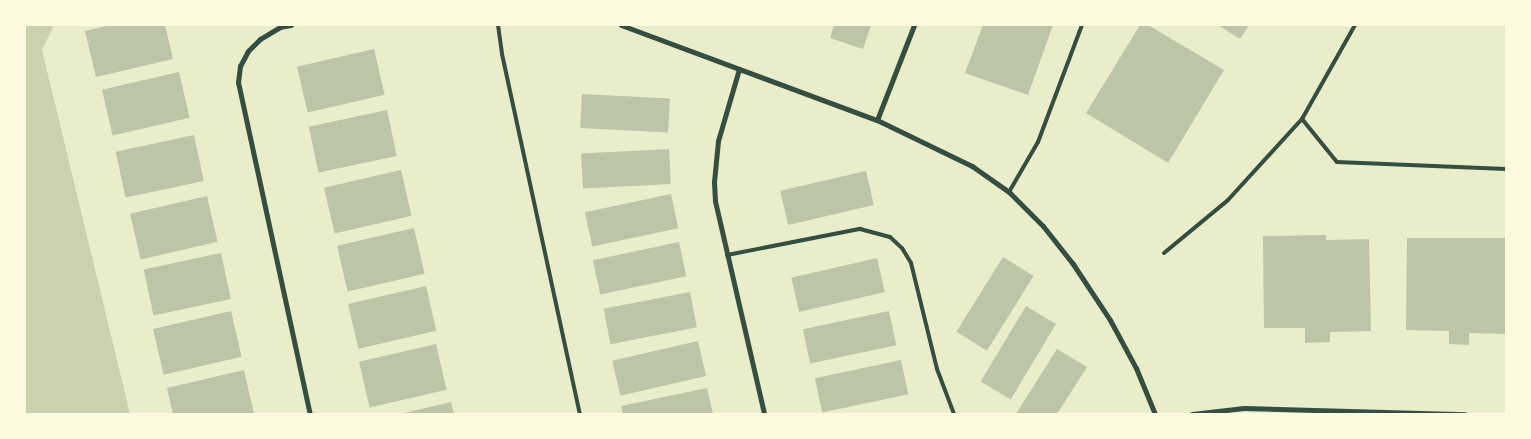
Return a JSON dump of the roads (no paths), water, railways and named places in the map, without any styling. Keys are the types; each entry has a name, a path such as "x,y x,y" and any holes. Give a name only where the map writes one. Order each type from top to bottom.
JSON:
{"street":[{"path":"291,25 280,27 266,35 248,51 240,66 238,82 310,414"},
{"path":"621,25 877,120 972,166 1009,192 1043,226 1073,264 1104,312 1136,368 1155,414"},
{"path":"877,120 914,25"},
{"path":"739,69 718,142 714,182 715,201 764,414"},
{"path":"1192,414 1244,408 1464,414"}],"lane":[{"path":"498,25 502,54 580,414"},
{"path":"1009,192 1041,135 1082,25"},
{"path":"1164,253 1228,200 1302,119 1355,25"},
{"path":"1302,119 1337,162 1506,169"},
{"path":"728,254 860,230 890,238 902,248 911,263 937,369 954,414"}]}
